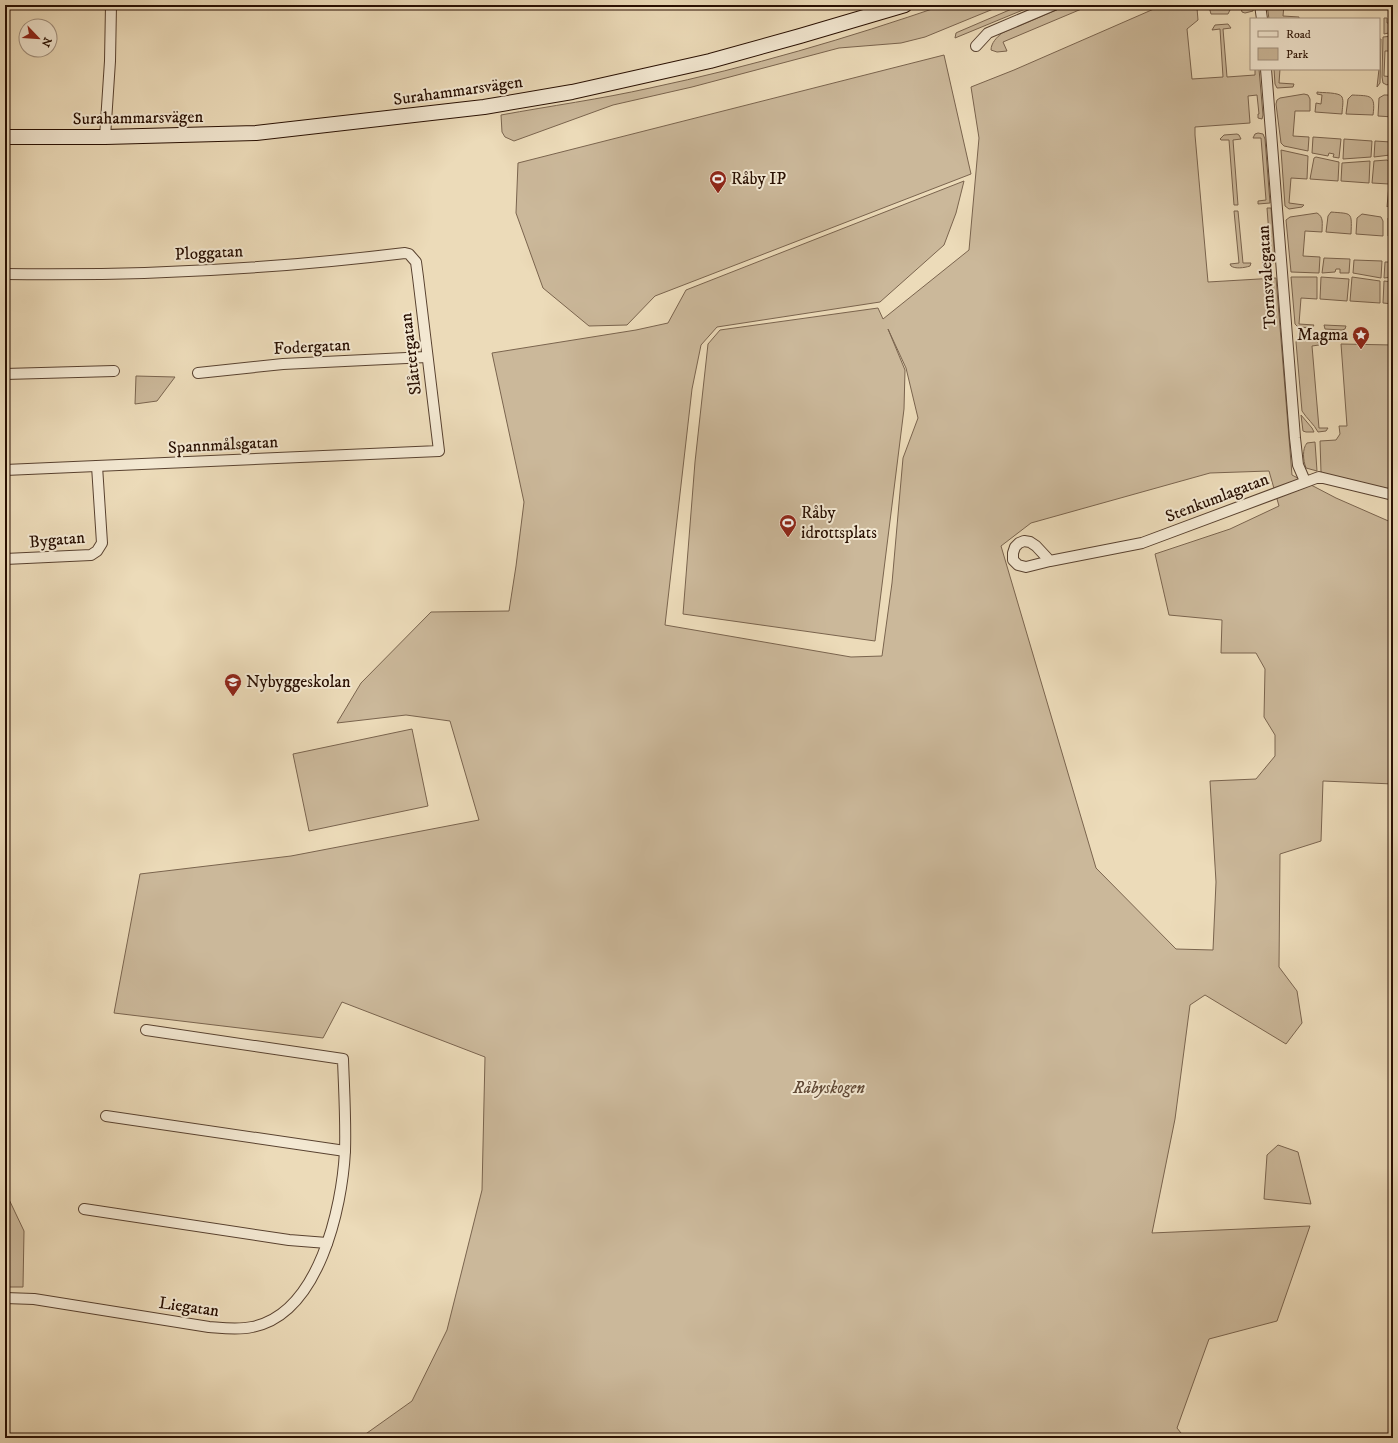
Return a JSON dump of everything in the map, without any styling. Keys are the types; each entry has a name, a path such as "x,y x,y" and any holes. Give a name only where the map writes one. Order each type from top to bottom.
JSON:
{"main road":[{"name":"Surahammarsvägen","path":"5,137 105,137 256,133 484,108 572,92 710,61 905,5"}],"street":[{"path":"105,137 110,62 111,5"},
{"path":"976,46 988,33 1054,5"},
{"path":"1260,5 1262,18"},
{"name":"Tornsvalegatan","path":"1266,70 1295,438 1298,465 1305,481"},
{"name":"Ploggatan","path":"5,274 44,275 232,269 347,260 405,253 409,254 413,258"},
{"name":"Slåttergatan","path":"413,258 416,262 439,448"},
{"name":"Fodergatan","path":"198,373 283,364 427,357"},
{"path":"5,374 114,371"},
{"name":"Spannmålsgatan","path":"5,470 439,451 439,448"},
{"name":"Bygatan","path":"5,560 91,555 97,551 102,543 97,466"},
{"name":"Stenkumlagatan","path":"1050,561 1142,543 1319,477 1393,495"},
{"name":"Liegatan","path":"5,1298 34,1299 209,1327 252,1327 267,1322 288,1309 305,1289 327,1243 337,1207 341,1184 345,1151 343,1059 146,1030"},
{"path":"106,1116 345,1151"},
{"path":"84,1209 289,1240 327,1243"}],"green space":[{"path":"944,5 1003,5 925,37 901,43 839,48 692,87 613,105 514,141 505,137 502,132 501,115 632,92 725,71 872,29"},
{"path":"1021,5 1035,5 955,38 956,33 958,32"},
{"path":"1068,5 1091,5 1003,42 1007,51 997,52 991,50 996,38 1002,33"},
{"name":"Råbyskogen","path":"1163,5 1189,5 1190,9 1197,8 1198,20 1187,29 1192,79 1223,77 1220,29 1212,30 1215,25 1228,24 1231,28 1223,29 1227,77 1255,75 1255,70 1259,70 1263,115 1262,119 1258,118 1257,95 1248,96 1250,123 1195,127 1208,282 1276,278 1292,475 1336,498 1393,523 1393,784 1323,781 1321,841 1280,854 1279,967 1297,991 1302,1023 1286,1044 1205,995 1190,1005 1175,1119 1152,1233 1310,1226 1277,1321 1209,1339 1177,1428 1185,1438 360,1438 412,1401 447,1330 482,1190 485,1057 342,1002 323,1038 114,1013 140,874 291,856 479,820 450,721 406,715 337,723 361,683 431,612 509,611 524,502 492,353 636,330 668,323 686,290 964,181 956,213 944,245 880,302 717,327 701,345 692,389 665,625 851,657 882,656 892,583 903,458 918,418 906,368 888,329 905,370 904,409 875,641 683,614 695,462 708,344 720,330 878,308 883,319 969,250 979,138 971,87 1014,70","holes":["1269,471 1279,506 1230,529 1155,554 1169,615 1222,620 1221,653 1256,653 1265,669 1264,717 1275,735 1275,756 1256,779 1210,781 1216,882 1213,950 1176,949 1096,868 1001,546 1031,523 1210,473"]},
{"path":"1216,5 1221,5 1221,9 1230,9 1228,14 1211,14 1209,7 1216,7"},
{"path":"1250,5 1254,5 1253,11 1245,13 1242,12 1241,8 1250,8"},
{"path":"1267,5 1284,5 1283,16 1299,17 1299,18 1269,18"},
{"path":"1384,18 1387,18 1387,23 1393,23 1393,32 1384,34"},
{"path":"1393,36 1393,51 1385,51 1384,76 1393,77 1393,81 1387,85 1383,83 1382,77 1383,37"},
{"path":"1381,39 1380,83 1377,87 1380,70"},
{"name":"Råby IP","path":"944,55 971,174 655,296 627,325 589,326 543,288 516,213 518,163"},
{"path":"1274,70 1280,70 1279,83 1294,84 1293,87 1277,88 1275,84"},
{"path":"1317,92 1335,93 1341,95 1343,101 1342,114 1315,112 1316,103 1321,104 1322,95 1317,94"},
{"path":"1304,94 1308,95 1310,99 1310,111 1295,111 1293,136 1309,137 1308,151 1284,146 1281,143 1276,104 1277,100 1280,98"},
{"path":"1352,95 1367,96 1370,98 1374,103 1373,115 1346,114 1348,99"},
{"path":"1384,95 1388,95 1393,103 1393,117 1378,116 1379,98"},
{"path":"1237,134 1241,139 1233,140 1238,205 1234,205 1229,140 1220,139 1224,135"},
{"path":"1255,134 1263,134 1265,139 1270,203 1258,204 1258,201 1266,200 1261,138 1253,138"},
{"path":"1313,137 1341,139 1339,158 1333,157 1334,154 1329,153 1328,156 1312,153"},
{"path":"1344,139 1372,141 1371,157 1343,159"},
{"path":"1375,141 1391,142 1390,155 1374,157"},
{"path":"1281,150 1308,156 1307,179 1291,178 1289,203 1304,205 1302,207 1289,209 1285,206"},
{"path":"1316,157 1339,162 1338,181 1310,179 1314,158"},
{"path":"1387,160 1390,162 1390,200 1387,207 1389,184 1372,183 1374,161"},
{"path":"1370,161 1369,183 1341,181 1342,163"},
{"path":"1267,208 1271,208 1275,260 1272,265 1266,266 1262,262 1271,261"},
{"path":"1234,211 1238,211 1243,263 1251,263 1250,266 1240,268 1235,268 1230,264 1239,263"},
{"path":"1331,212 1347,214 1351,217 1351,234 1326,232 1328,216"},
{"path":"1317,213 1322,219 1322,232 1305,231 1303,256 1320,257 1319,273 1291,272 1286,220 1290,217"},
{"path":"1362,214 1381,217 1383,221 1383,236 1356,234 1357,218"},
{"path":"1391,216 1393,217 1393,236 1388,236 1388,218"},
{"path":"1324,258 1350,259 1349,273 1340,273 1340,269 1336,269 1335,272 1322,273"},
{"path":"1354,260 1382,261 1381,278 1353,273"},
{"path":"1385,262 1393,262 1393,277 1384,278"},
{"path":"1291,277 1317,277 1317,299 1301,298 1299,324 1314,325 1312,328 1298,327 1295,324"},
{"path":"1321,277 1349,279 1347,301 1320,299"},
{"path":"1352,277 1380,281 1380,303 1350,301"},
{"path":"1384,281 1393,282 1393,304 1383,303"},
{"path":"1324,325 1346,326 1345,329 1342,330 1325,329"},
{"path":"1298,338 1317,339 1319,345 1312,346 1319,428 1328,428 1326,431 1318,432 1315,426 1302,411 1296,342"},
{"path":"1341,344 1393,345 1393,493 1346,482 1321,472 1320,441 1336,440 1340,434 1339,426 1347,426"},
{"path":"136,376 175,377 157,401 135,404"},
{"path":"1301,415 1312,428 1314,432 1303,431"},
{"path":"1315,442 1317,471 1306,468 1304,458 1305,445 1307,443"},
{"path":"412,729 428,806 309,831 293,754"},
{"path":"1278,1145 1298,1152 1311,1204 1264,1199 1267,1155"},
{"path":"5,1191 24,1231 23,1287 5,1287"}],"place":[{"name":"Råby IP","path":"718,194"},
{"name":"Magma","path":"1361,350"},
{"name":"Råby idrottsplats","path":"788,538"},
{"name":"Nybyggeskolan","path":"233,697"}]}
